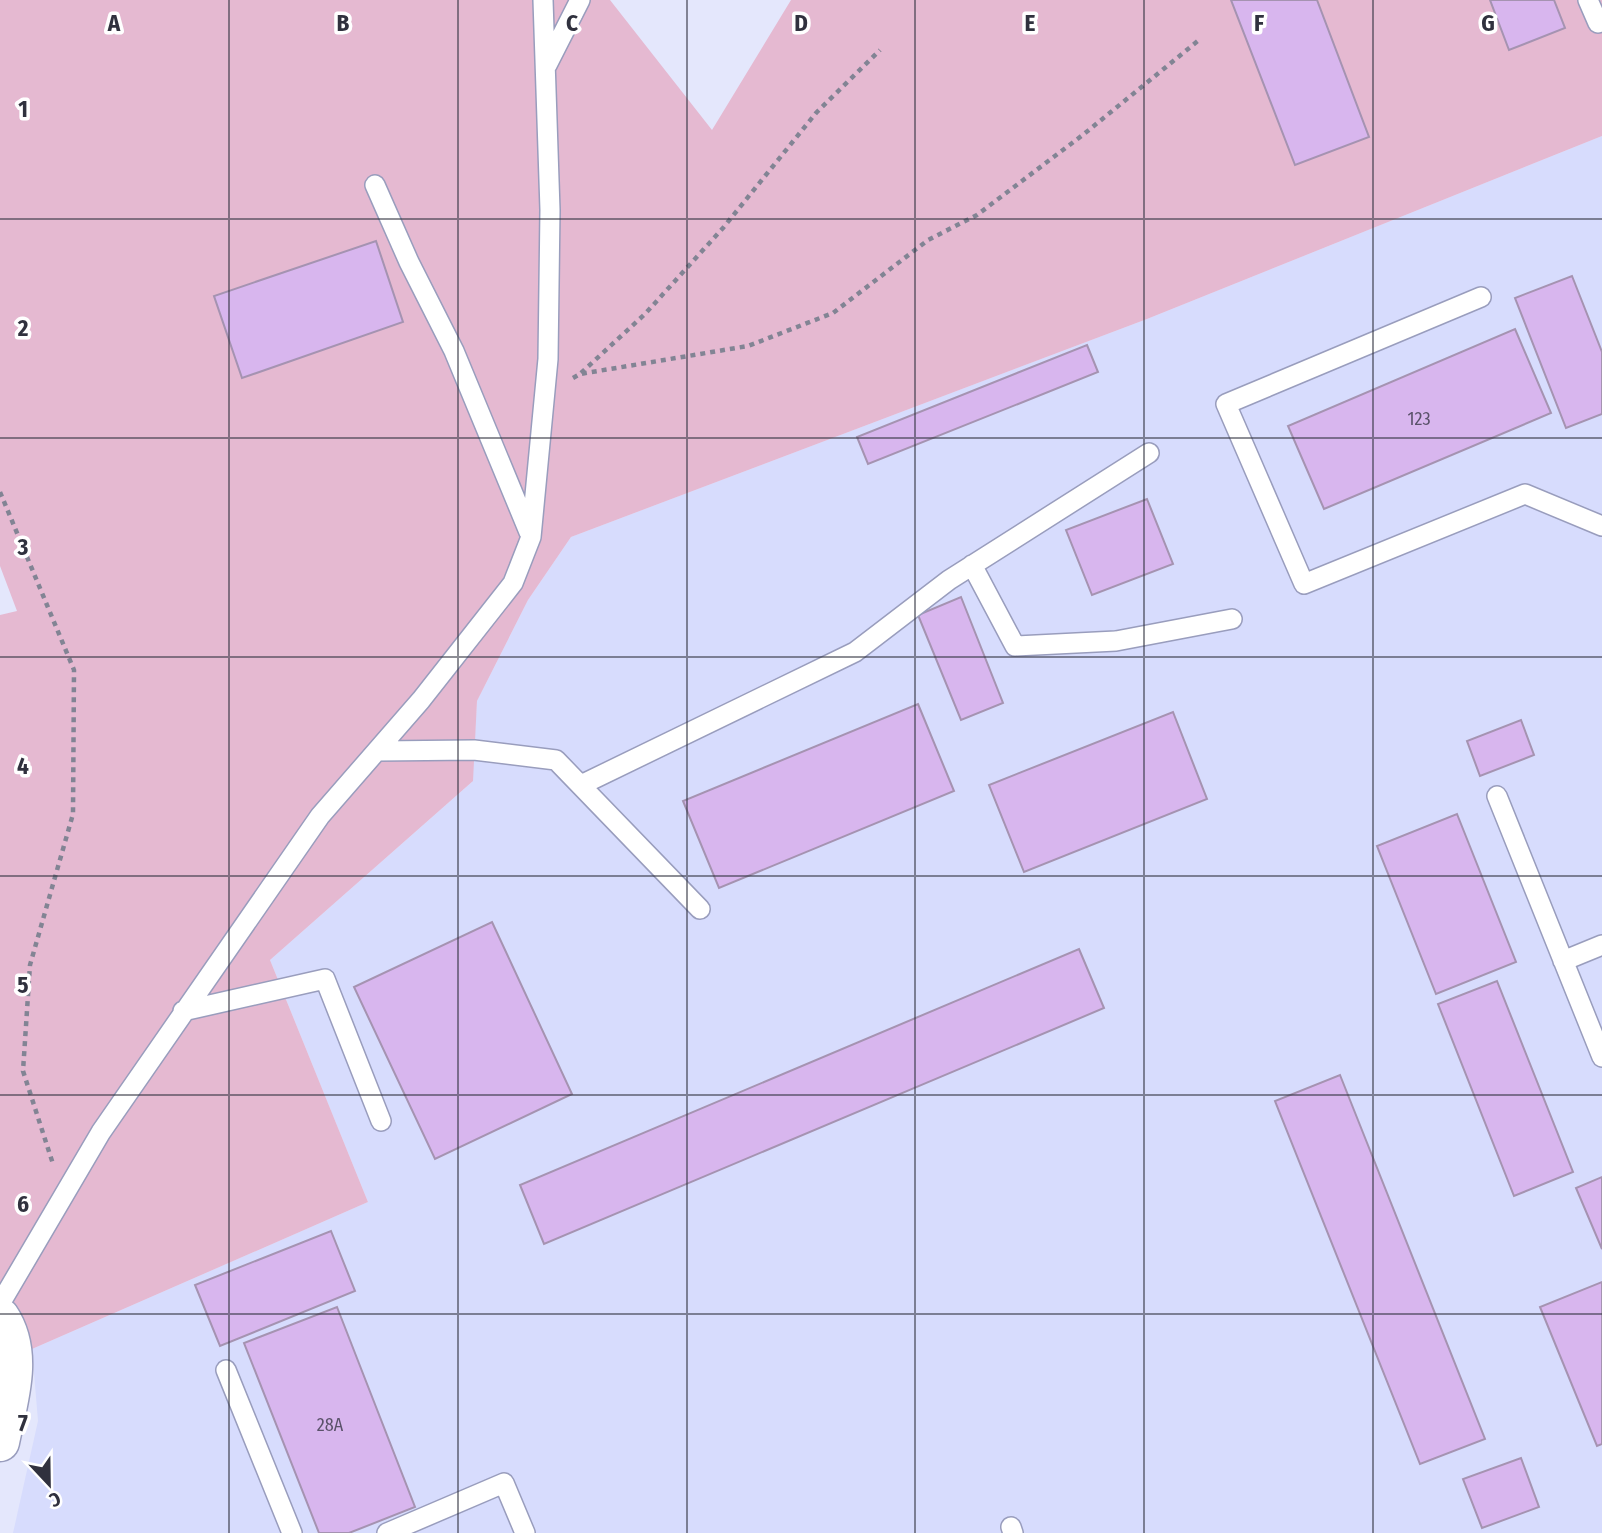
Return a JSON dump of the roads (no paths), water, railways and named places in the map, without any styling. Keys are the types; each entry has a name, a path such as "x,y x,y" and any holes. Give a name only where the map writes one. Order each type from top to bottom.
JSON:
{"street":[{"path":"0,1317 8,1329 14,1375 0,1441"}],"lane":[{"path":"0,1304 101,1132 320,816 377,751 513,583 531,537 548,359 550,210 543,0"},
{"path":"547,66 580,0"},
{"path":"1588,0 1598,23"},
{"path":"375,185 409,262 454,351 531,537"},
{"path":"1481,297 1226,404 1304,584 1525,495 1602,526"},
{"path":"581,786 855,652 972,565 1149,453"},
{"path":"972,565 1015,646 1116,641 1232,619"},
{"path":"377,751 474,750 556,760 699,909"},
{"path":"1497,796 1602,1057"},
{"path":"1563,961 1602,945"},
{"path":"183,1011 325,979 382,1121"},
{"path":"226,1370 292,1533"},
{"path":"387,1533 504,1483 525,1533"}]}
